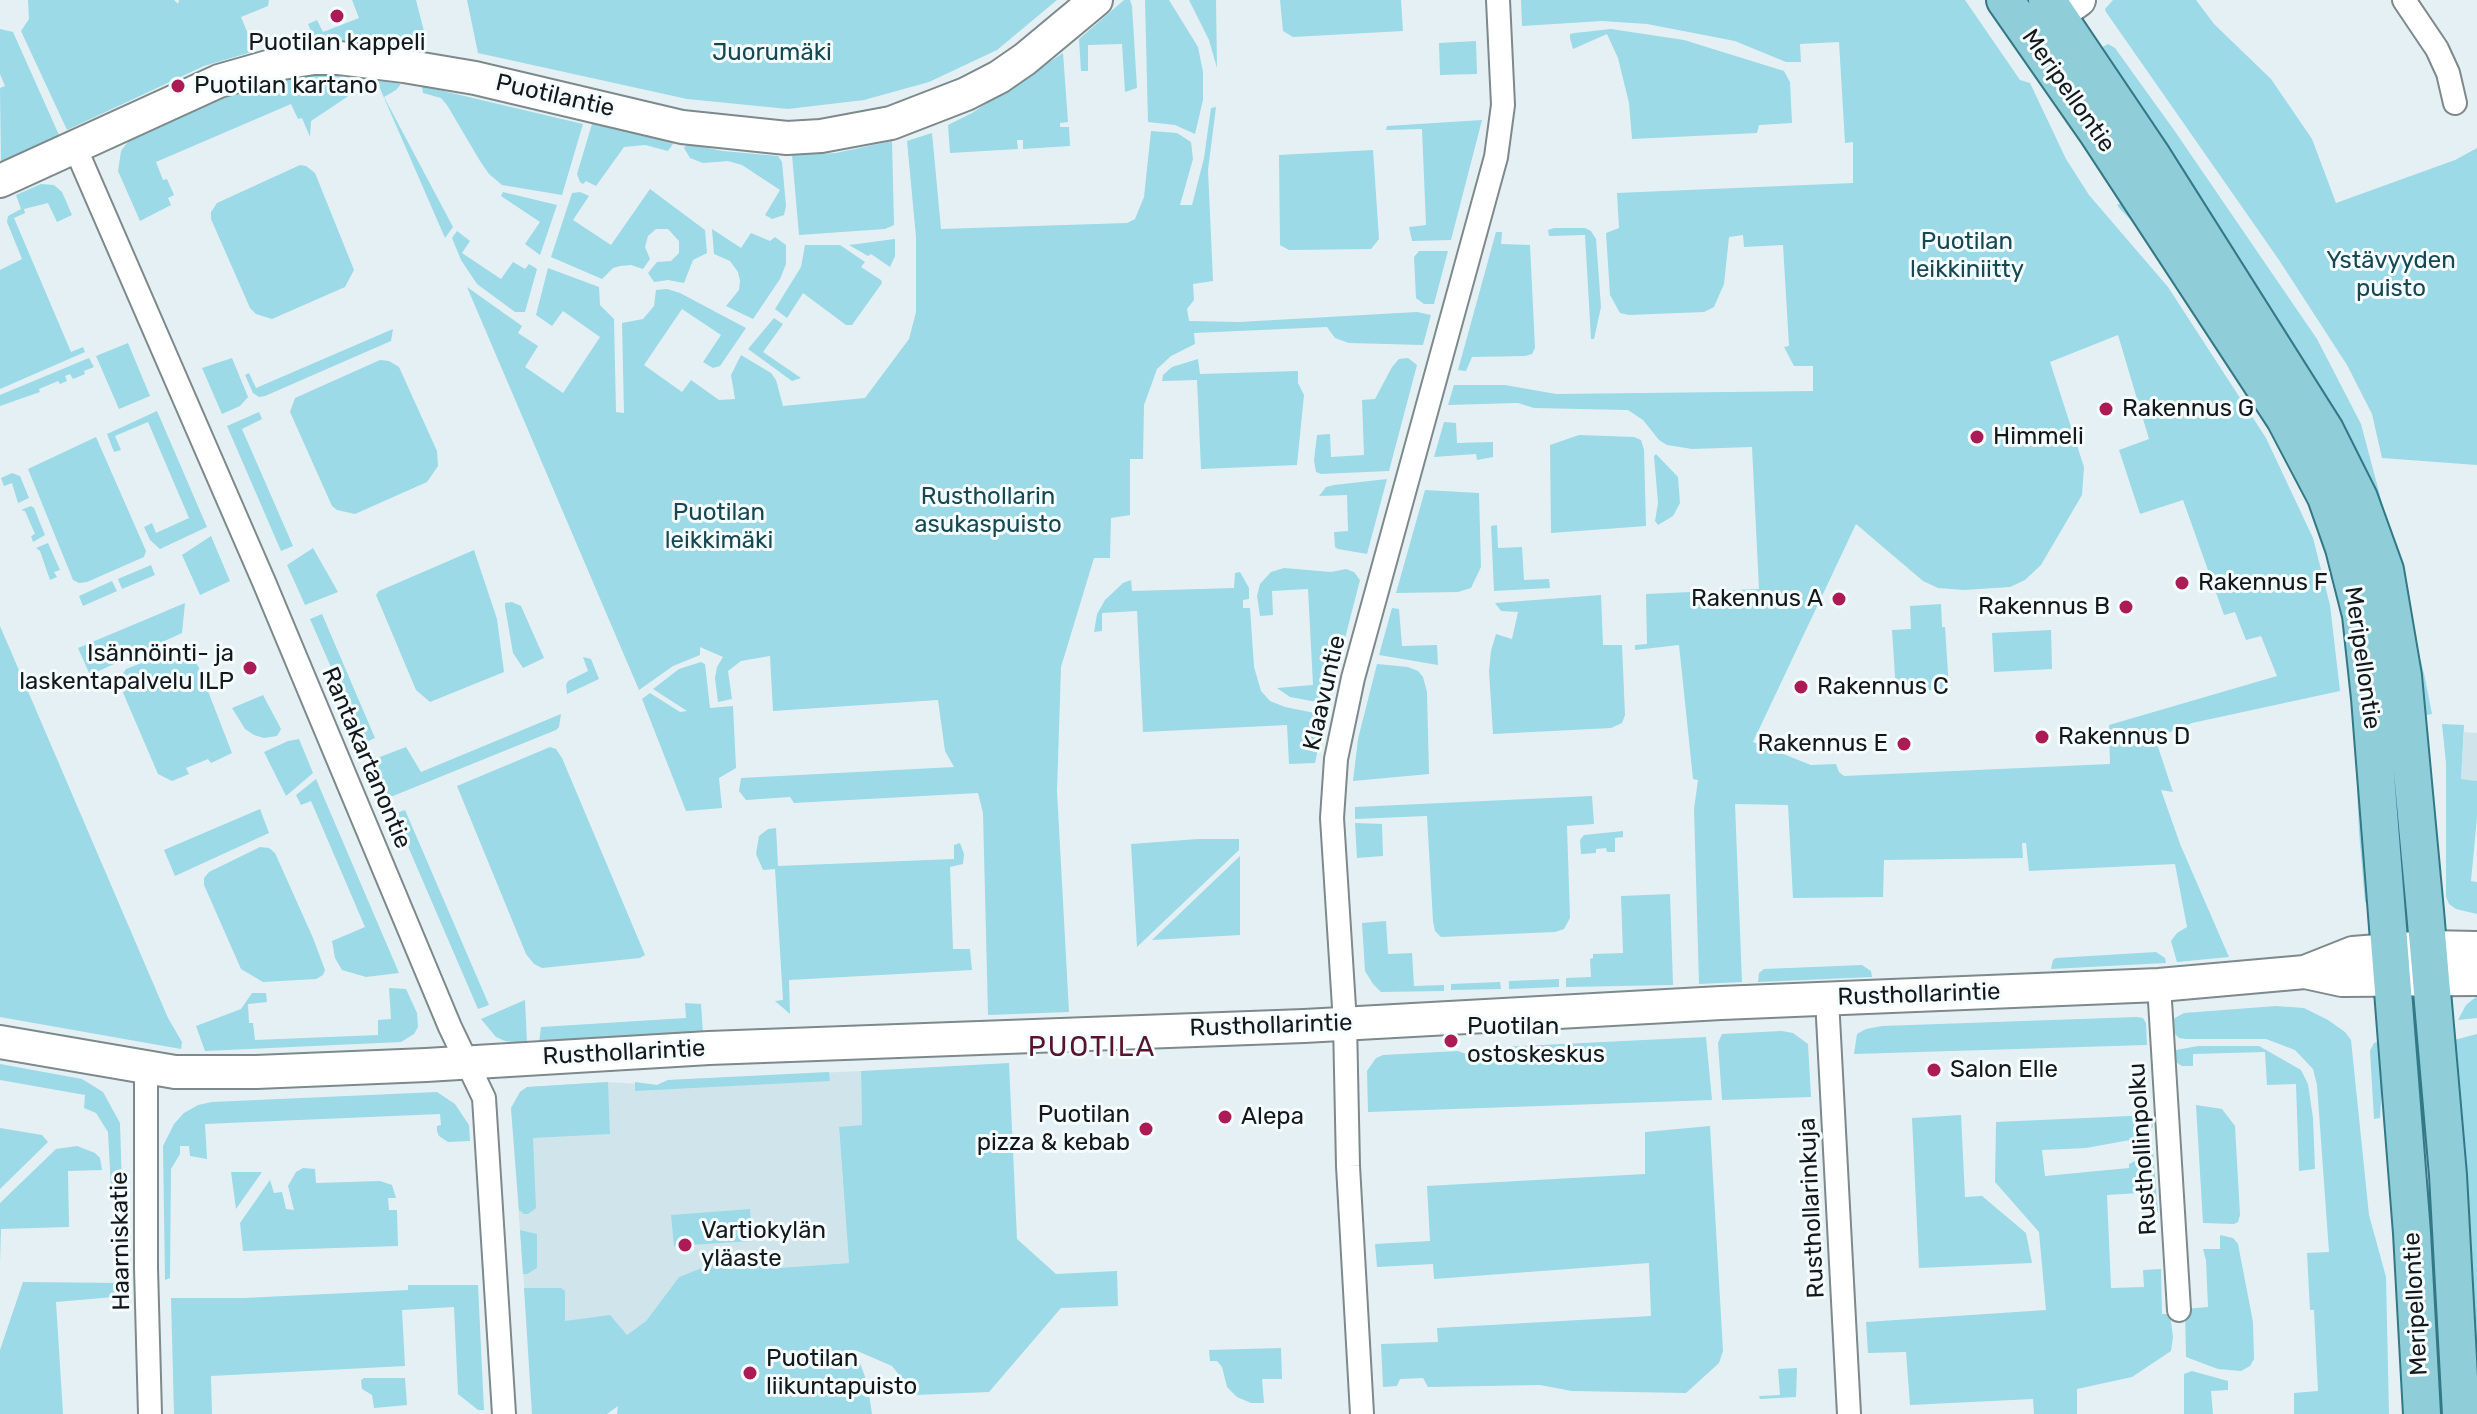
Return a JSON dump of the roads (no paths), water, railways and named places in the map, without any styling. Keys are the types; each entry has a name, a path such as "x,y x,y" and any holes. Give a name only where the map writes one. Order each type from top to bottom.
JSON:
{"main road":[{"name":"Puotilantie","path":"0,181 219,81 282,63 314,58 404,66 475,78 682,127 787,138 821,136 891,123 966,94 1025,59 1096,0"},
{"name":"Meripellontie","path":"2041,6 2131,124 2309,404 2341,458 2385,570 2398,641 2429,963 2448,1175 2461,1414"},
{"name":"Meripellontie","path":"2041,6 2097,132 2300,446 2326,497 2344,548 2361,615 2370,698 2412,1233 2422,1414"},
{"path":"2429,963 2477,948"},
{"name":"Rusthollarintie","path":"0,1042 146,1068 213,1074 709,1048 1345,1023 2159,985 2305,972 2342,980 2390,964 2429,963"},
{"path":"2429,963 2477,979"}],"street":[{"name":"Klaavuntie","path":"1362,1414 1348,1166 1345,1023 1332,818 1336,759 1353,678 1496,157 1503,95 1498,0"},
{"path":"2404,0 2437,49 2448,73 2455,103"},
{"name":"Rantakartanontie","path":"75,147 264,582 450,1027 484,1098 504,1414"},
{"name":"Rusthollinpolku","path":"2159,985 2179,1310"},
{"name":"Rusthollarinkuja","path":"1827,999 1849,1414"},
{"name":"Haarniskatie","path":"146,1068 150,1414"}],"place":[{"name":"Puotilan kappeli","path":"337,16"},
{"name":"Puotilan kartano","path":"178,86"},
{"name":"Rakennus G","path":"2106,409"},
{"name":"Himmeli","path":"1977,437"},
{"name":"Rakennus F","path":"2182,583"},
{"name":"Rakennus A","path":"1839,599"},
{"name":"Rakennus B","path":"2126,607"},
{"name":"Isännöinti- ja laskentapalvelu ILP","path":"250,668"},
{"name":"Rakennus C","path":"1801,687"},
{"name":"Rakennus D","path":"2042,737"},
{"name":"Rakennus E","path":"1904,744"},
{"name":"Puotilan ostoskeskus","path":"1451,1041"},
{"name":"Salon Elle","path":"1934,1070"},
{"name":"Alepa","path":"1225,1117"},
{"name":"Puotilan pizza & kebab","path":"1146,1129"},
{"name":"Vartiokylän yläaste","path":"685,1245"},
{"name":"Puotilan liikuntapuisto","path":"750,1373"}],"district":[{"name":"PUOTILA","path":"1092,1048"}],"park label":[{"name":"Juorumäki","path":"772,53"},
{"name":"Puotilan leikkiniitty","path":"1967,256"},
{"name":"Ystävyyden puisto","path":"2391,275"},
{"name":"Rusthollarin asukaspuisto","path":"988,511"},
{"name":"Puotilan leikkimäki","path":"719,527"}]}
